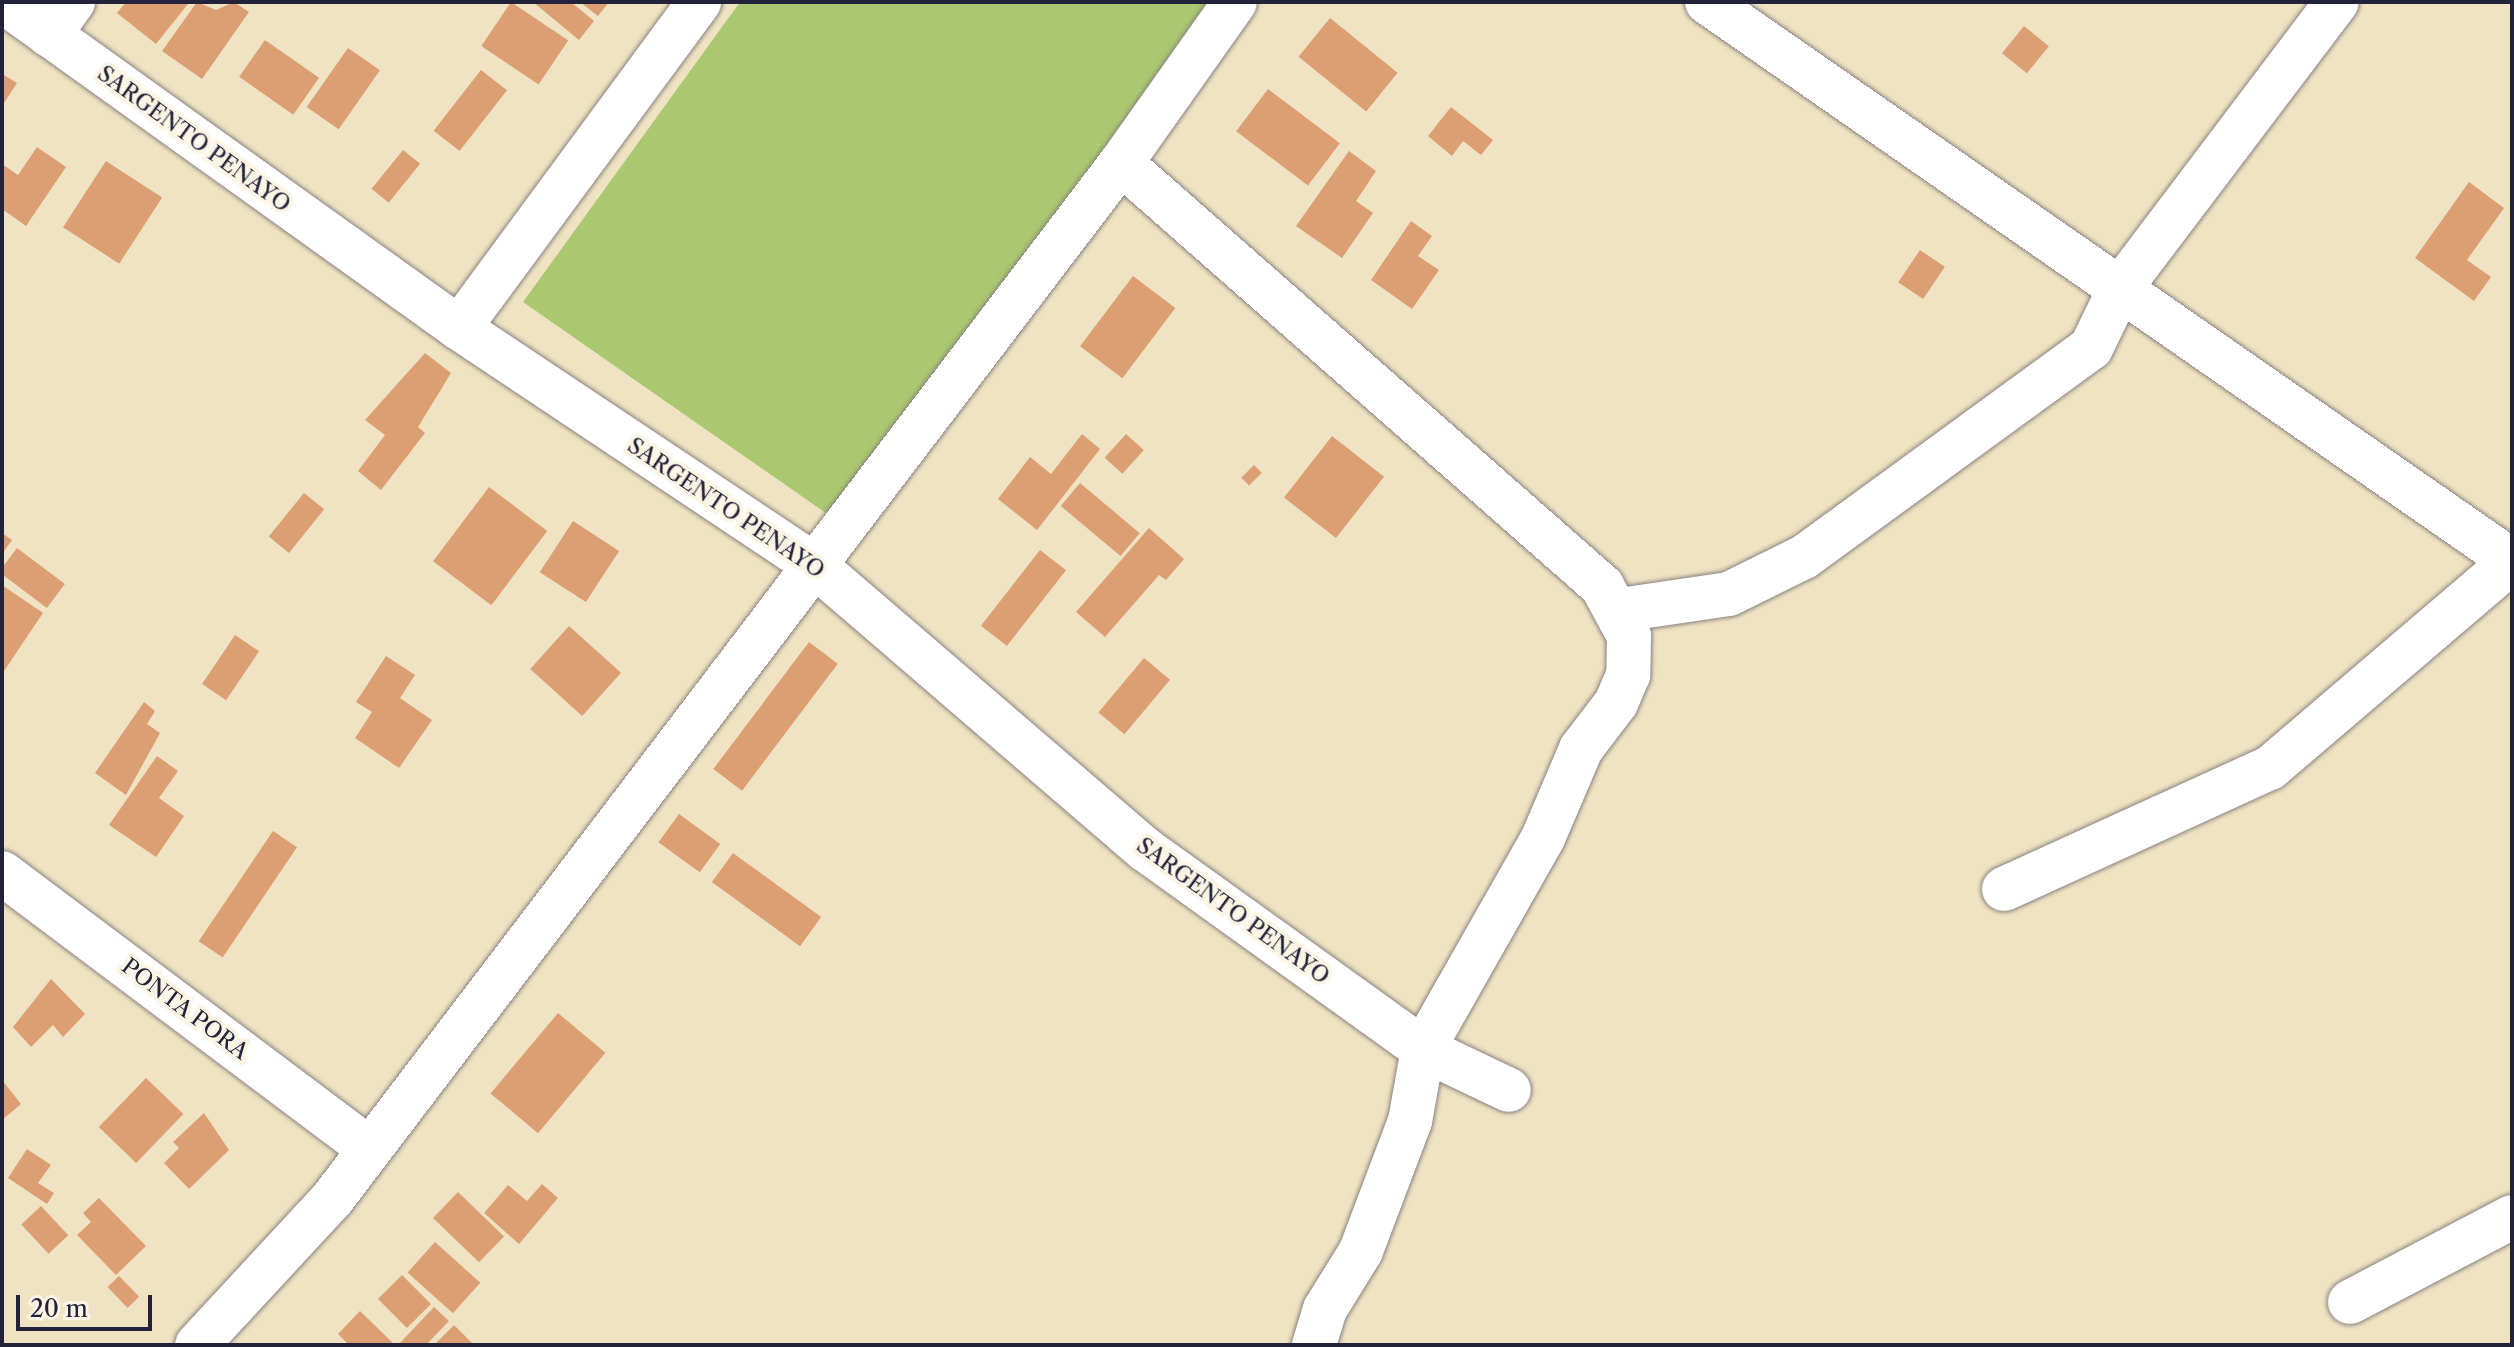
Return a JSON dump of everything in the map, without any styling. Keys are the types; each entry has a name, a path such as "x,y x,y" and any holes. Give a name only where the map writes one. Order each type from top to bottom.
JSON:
{"street":[{"name":"SARGENTO PENAYO","path":"4,2 61,18 459,328 812,563 1146,850 1423,1049 1509,1090"},
{"path":"459,328 699,2"},
{"path":"197,1345 333,1198 367,1147 1121,163 1235,2"},
{"path":"1707,2 2512,561 2270,768 2004,889"},
{"path":"1620,610 1729,594 1804,557 2091,348 2119,290 2337,2"},
{"path":"1121,163 1602,586 1620,610 1629,636 1628,675 1616,703 1581,749 1543,838 1423,1049 1410,1121 1361,1251 1325,1309 1314,1345"},
{"name":"PONTA PORA","path":"2,873 367,1147"},
{"path":"2350,1302 2512,1217"}],"green space":[{"path":"740,2 1228,2 843,525 523,302"}],"building":[{"path":"126,2 188,4 156,44 117,13"},
{"path":"197,2 216,10 234,2 249,12 202,79 162,51"},
{"path":"511,2 568,41 539,85 481,46"},
{"path":"533,2 571,2 594,21 579,40"},
{"path":"580,2 609,2 598,16"},
{"path":"1330,18 1398,73 1366,112 1299,57"},
{"path":"2024,26 2049,46 2027,73 2002,53"},
{"path":"265,40 319,78 293,115 239,77"},
{"path":"348,48 380,70 339,129 307,107"},
{"path":"481,70 507,90 460,151 434,131"},
{"path":"2,74 17,83 2,106"},
{"path":"1268,89 1340,143 1308,185 1236,131"},
{"path":"1451,107 1493,140 1481,155 1463,141 1452,156 1428,136"},
{"path":"37,147 66,167 26,226 2,209 2,164 18,175"},
{"path":"403,150 420,164 389,203 372,189"},
{"path":"1349,151 1376,171 1356,201 1373,213 1342,258 1296,226"},
{"path":"106,161 162,197 119,264 63,227"},
{"path":"2469,182 2504,208 2467,260 2491,277 2474,301 2415,258"},
{"path":"1411,221 1432,236 1418,256 1439,270 1412,309 1371,280"},
{"path":"1920,250 1945,267 1923,299 1898,282"},
{"path":"1133,276 1175,308 1122,378 1080,346"},
{"path":"425,353 451,373 418,427 425,433 381,490 358,471 385,435 365,420"},
{"path":"1082,434 1100,449 1037,530 998,499 1030,457 1051,474"},
{"path":"1126,434 1144,450 1122,474 1105,458"},
{"path":"1332,436 1384,477 1336,538 1284,497"},
{"path":"1254,465 1262,473 1249,486 1241,478"},
{"path":"1080,483 1140,533 1120,556 1061,506"},
{"path":"489,487 547,531 491,605 433,561"},
{"path":"304,493 324,509 289,553 269,537"},
{"path":"573,521 619,551 586,602 540,572"},
{"path":"1149,528 1184,559 1166,580 1159,575 1105,637 1076,612"},
{"path":"2,533 12,540 2,554"},
{"path":"17,548 65,584 47,608 2,574 2,568"},
{"path":"1040,550 1066,570 1007,646 981,626"},
{"path":"2,585 43,613 2,674"},
{"path":"569,626 621,673 582,716 530,669"},
{"path":"235,635 259,651 226,700 202,684"},
{"path":"809,642 838,664 742,791 713,769"},
{"path":"386,656 415,675 400,698 432,720 399,768 355,738 372,712 356,702"},
{"path":"1144,658 1170,680 1124,734 1098,712"},
{"path":"144,702 155,711 147,724 160,733 126,795 95,773"},
{"path":"157,756 178,771 159,798 184,816 156,857 109,825"},
{"path":"679,814 720,844 700,872 658,842"},
{"path":"273,831 297,847 223,957 199,941"},
{"path":"733,853 821,917 800,946 712,882"},
{"path":"51,979 85,1014 63,1037 53,1025 31,1047 13,1027"},
{"path":"558,1013 605,1053 538,1133 491,1093"},
{"path":"146,1078 183,1114 136,1163 99,1127"},
{"path":"2,1080 21,1104 2,1120"},
{"path":"204,1113 229,1150 189,1189 164,1163 179,1148 173,1142"},
{"path":"27,1149 51,1165 38,1183 54,1193 47,1204 8,1178"},
{"path":"542,1184 558,1198 519,1244 484,1213 508,1185 527,1201"},
{"path":"458,1192 504,1236 479,1262 433,1218"},
{"path":"99,1198 146,1246 116,1275 77,1235 91,1222 83,1213"},
{"path":"41,1206 68,1235 49,1254 21,1224"},
{"path":"435,1242 480,1283 453,1313 408,1272"},
{"path":"402,1275 431,1304 407,1328 378,1299"},
{"path":"119,1276 139,1297 128,1308 107,1287"},
{"path":"434,1307 449,1321 426,1345 398,1345"},
{"path":"360,1311 395,1345 349,1345 338,1334"},
{"path":"454,1325 474,1345 434,1345"}]}
